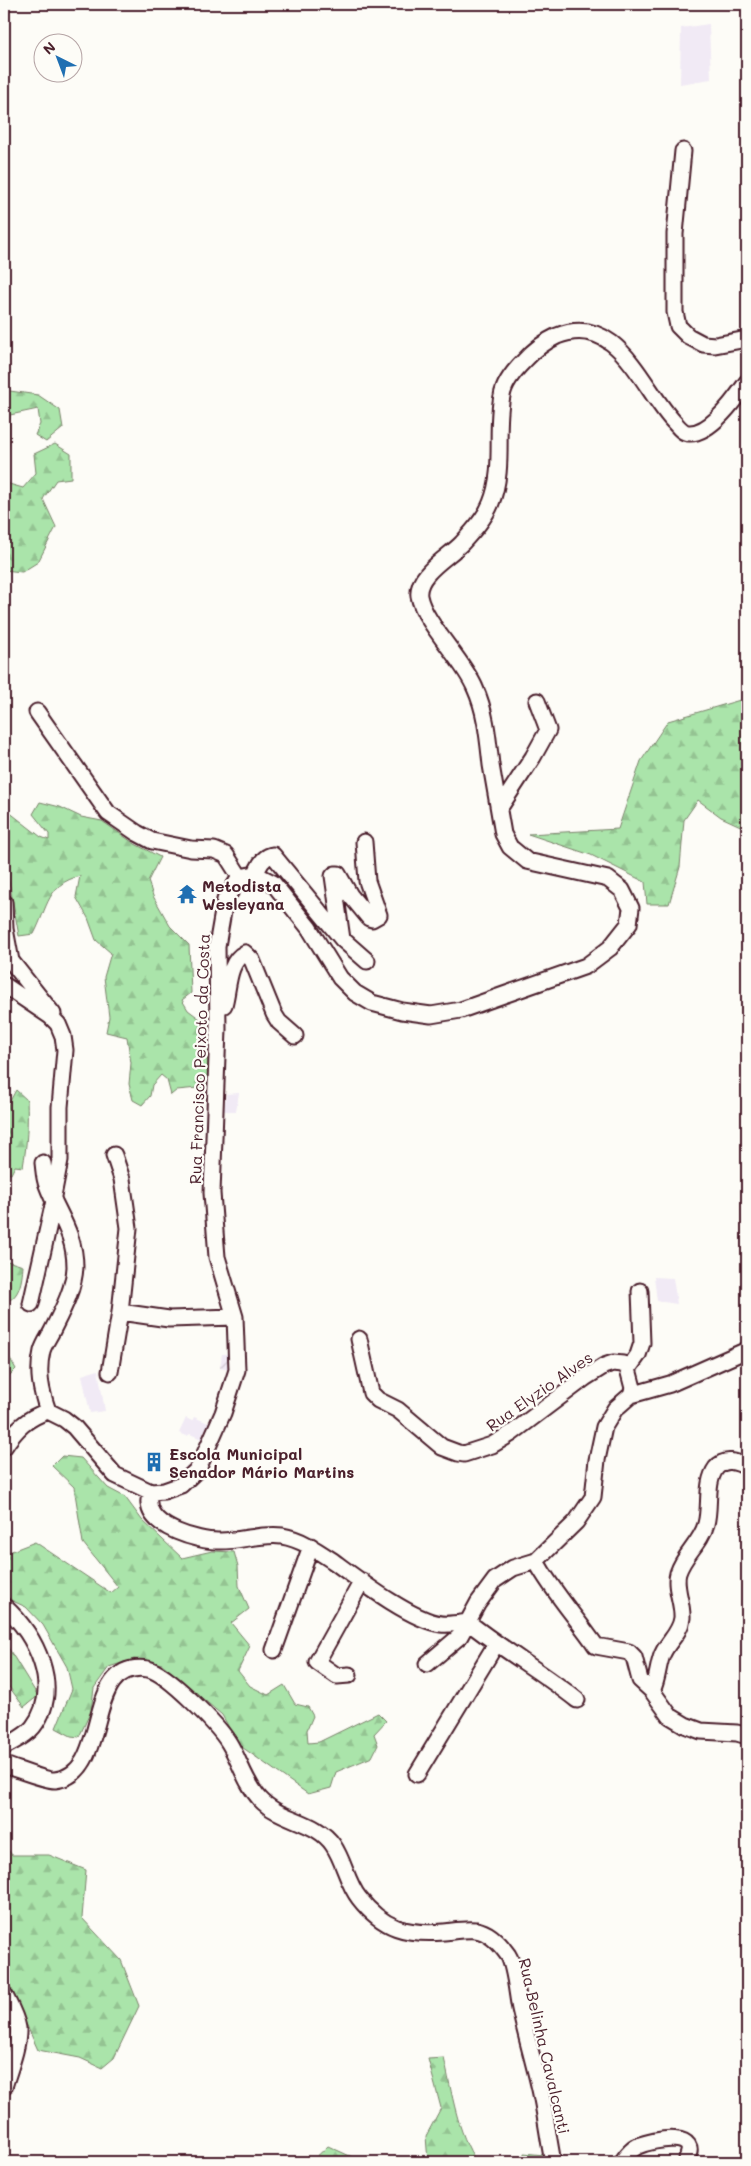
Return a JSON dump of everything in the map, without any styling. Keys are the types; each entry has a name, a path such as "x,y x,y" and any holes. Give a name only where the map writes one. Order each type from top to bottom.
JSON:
{"street":[{"path":"683,151 675,234 675,312 678,326 688,336 703,344 715,345 747,339"},
{"path":"37,712 108,813 136,832 152,840 191,849 214,850 226,856 248,876 273,883 308,928 340,978 355,993 372,1003 402,1011 431,1015 461,1010 586,966 610,948 629,924 631,908 622,890 608,879 527,861 510,847 503,834 483,708 474,685 424,611 419,594 420,582 438,563 461,544 487,513 495,493 499,462 502,394 515,370 533,351 556,336 577,331 594,333 610,340 624,353 667,414 682,430 690,433 703,429 722,414 747,382"},
{"path":"499,809 548,730 537,701"},
{"path":"364,842 367,882 379,915 372,919 369,918 350,895 338,874 333,876 342,940 367,961"},
{"name":"Rua Francisco Peixoto da Costa","path":"150,1492 164,1491 181,1485 198,1469 223,1414 237,1370 235,1317 218,1257 212,1193 218,1029 217,946 225,900 262,861 273,855 342,940"},
{"path":"4,902 5,929 11,961 51,1009 63,1036 65,1050 60,1107 60,1160 31,1304"},
{"path":"218,1029 230,975 236,960 245,953 252,960 278,1022 295,1036"},
{"path":"4,986 50,1016 58,1024"},
{"path":"110,1372 120,1312 129,1228 122,1179 114,1155"},
{"path":"42,1163 47,1185 67,1226 74,1246 75,1269 72,1286 62,1313 43,1350 40,1365 40,1387 48,1411"},
{"path":"631,1395 633,1388 628,1369 638,1355 642,1343 640,1291"},
{"path":"120,1312 170,1319 235,1317"},
{"name":"Rua Elyzio Alves","path":"359,1339 371,1393 378,1400 398,1410 448,1451 464,1454 492,1445 512,1433 604,1366 613,1363 623,1364 628,1369"},
{"path":"427,1664 460,1636 478,1603 495,1580 513,1568 536,1560 576,1522 593,1496 596,1460 604,1427 615,1409 631,1395 670,1384 747,1350"},
{"path":"4,1447 20,1425 34,1415 48,1411 64,1419 74,1427 115,1475 150,1492 149,1504 153,1514 173,1530 198,1539 219,1542 267,1535 283,1536 311,1546 424,1620 443,1624 468,1622 496,1644 532,1667 577,1700"},
{"path":"652,1691 658,1678 661,1657 679,1631 682,1617 677,1575 682,1562 697,1544 706,1526 710,1507 710,1480 717,1467 727,1461 737,1462 747,1467"},
{"path":"274,1650 311,1546"},
{"path":"536,1560 545,1578 569,1607 596,1646 629,1652 634,1657 640,1680 652,1691 670,1716 685,1726 747,1736"},
{"path":"349,1675 337,1676 317,1662 362,1581"},
{"path":"4,1606 16,1618 40,1657 46,1674 47,1692 42,1712 32,1728 21,1738 4,1747"},
{"path":"417,1774 496,1644"},
{"name":"Rua Belinha Cavalcanti","path":"4,1767 7,1766 52,1781 68,1778 78,1771 88,1752 104,1696 116,1678 132,1668 151,1670 164,1678 197,1705 228,1741 249,1786 260,1800 271,1809 315,1828 333,1844 358,1897 380,1921 401,1931 428,1933 477,1930 492,1938 509,1957 540,2087 553,2162"},
{"path":"4,1994 12,2009 18,2028 4,2087"},
{"path":"622,2162 638,2146 677,2138 684,2141 689,2148 689,2156 685,2162"}],"shaded area":[{"path":"709,24 711,79 680,84 681,28"},
{"path":"239,1093 236,1111 224,1111 226,1094"},
{"path":"654,1277 673,1278 677,1304 657,1301"},
{"path":"222,1354 231,1354 228,1370 220,1368"},
{"path":"98,1370 105,1411 90,1413 82,1375"},
{"path":"194,1417 208,1423 201,1439 190,1434 187,1436 179,1433 186,1418 192,1421"}],"green space":[{"path":"10,391 38,395 60,410 63,428 46,442 35,435 40,424 38,409 10,415 8,448 4,468 4,393"},
{"path":"55,444 71,454 71,478 56,480 43,499 56,527 38,562 22,572 4,570 4,473 9,484 23,488 36,473 34,454"},
{"path":"747,698 747,829 721,817 698,800 684,820 680,867 669,904 647,904 645,882 591,855 528,834 618,829 641,761 668,721"},
{"path":"40,802 60,807 81,817 102,821 135,844 160,857 148,881 153,896 170,926 189,945 191,993 182,1000 188,1010 200,1019 200,1043 208,1061 208,1087 177,1090 171,1095 167,1080 161,1075 152,1085 150,1096 142,1105 133,1100 129,1084 131,1063 127,1037 106,1032 109,1017 104,977 111,953 96,940 88,918 76,897 80,876 69,880 55,891 46,906 34,934 19,936 10,886 4,869 4,808 41,837 49,840 49,834 33,814"},
{"path":"747,845 747,901 742,882"},
{"path":"16,1090 27,1100 27,1134 23,1167 15,1166 11,1174 4,1173 4,1112"},
{"path":"4,1260 23,1266 21,1283 17,1293 14,1297 4,1302"},
{"path":"4,1348 16,1369 7,1378 4,1377"},
{"path":"62,1456 81,1458 108,1488 125,1497 142,1520 182,1558 212,1551 234,1552 238,1566 239,1586 249,1609 231,1623 250,1646 238,1671 250,1686 268,1695 284,1685 295,1704 308,1707 313,1716 307,1730 308,1743 319,1742 378,1713 386,1721 374,1734 378,1745 372,1757 336,1772 331,1788 308,1794 239,1745 222,1715 162,1664 134,1659 109,1667 94,1688 91,1711 79,1737 71,1736 56,1728 72,1689 67,1667 43,1625 26,1607 4,1597 4,1554 35,1542 111,1593 118,1587 83,1543 74,1487 52,1466"},
{"path":"4,1641 38,1696 24,1707 4,1680"},
{"path":"4,1845 12,1855 49,1855 86,1870 82,1918 121,1960 139,2006 114,2058 102,2068 80,2058 38,2050 4,1975"},
{"path":"444,2058 460,2125 470,2151 477,2162 428,2162 426,2136 441,2108 428,2059"},
{"path":"328,2146 352,2157 352,2162 311,2162"},
{"path":"524,2153 544,2155 545,2162 524,2162"}],"place":[{"name":"Metodista Wesleyana","path":"187,894"},
{"name":"Escola Municipal Senador Mário Martins","path":"154,1462"}]}
